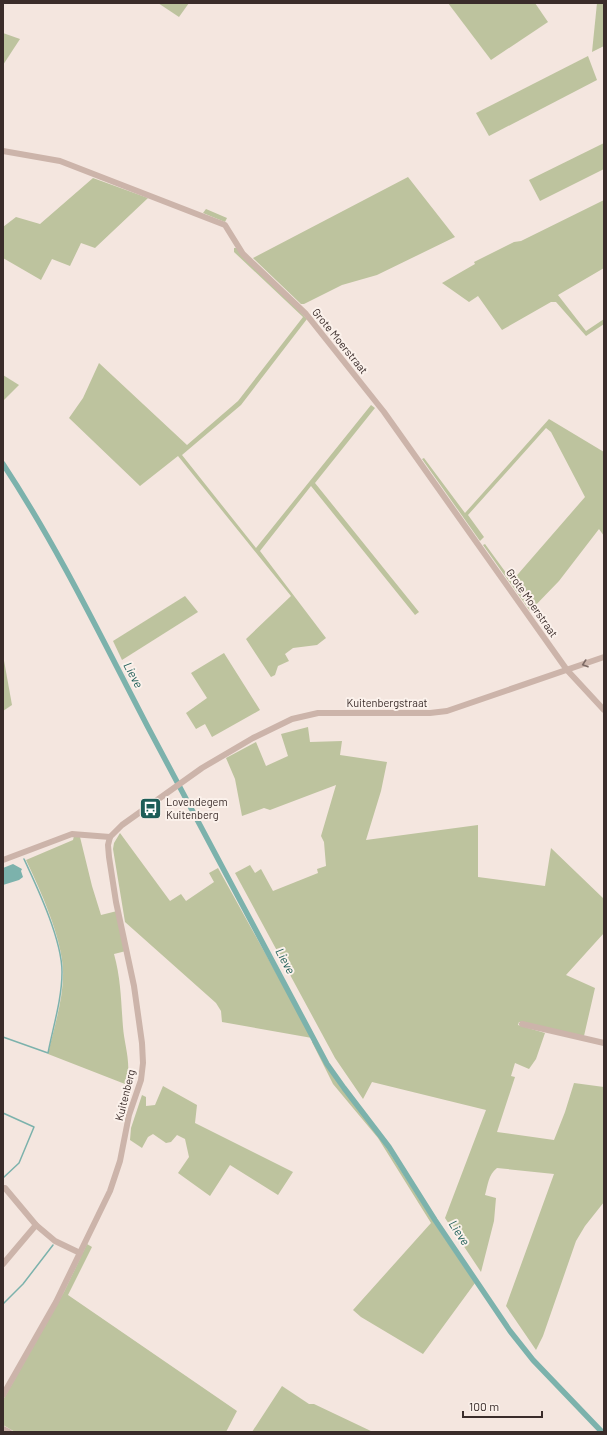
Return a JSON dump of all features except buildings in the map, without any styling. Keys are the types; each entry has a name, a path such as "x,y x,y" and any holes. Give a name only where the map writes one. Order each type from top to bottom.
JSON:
{"street":[{"name":"Grote Moerstraat","path":"3,151 60,161 225,225 243,254 306,314 384,412 567,670 604,710"},
{"name":"Kuitenbergstraat","path":"110,837 122,825 178,784 221,756 280,724 307,714 332,712 430,713 447,711 604,657"},
{"path":"3,860 72,834 110,837"},
{"name":"Kuitenberg","path":"3,1395 56,1302 115,1177 130,1116 138,1093 143,1063 142,1043 134,986 116,902 109,857 108,845 110,837"},
{"path":"522,1024 604,1042"},
{"path":"3,1188 5,1188 36,1225 55,1241 80,1253"},
{"path":"3,1264 36,1225"},
{"path":"3,1428 9,1432"}],"green space":[{"path":"158,3 189,3 179,17"},
{"path":"448,3 535,3 548,22 491,60"},
{"path":"597,3 604,3 604,46 592,52"},
{"path":"3,33 20,39 3,65"},
{"path":"588,56 597,80 489,136 476,113"},
{"path":"604,143 604,169 540,201 529,180"},
{"path":"408,177 455,237 377,275 342,285 304,304 301,304 253,258"},
{"path":"93,178 148,198 95,248 81,243 70,266 52,259 41,280 3,258 3,227 16,217 40,224"},
{"path":"604,200 604,268 558,295 586,331 604,319 604,324 586,336 556,302 551,302 502,330 478,296 469,302 442,283 475,264 474,262 514,242 521,241"},
{"path":"206,209 227,218 225,222 203,213"},
{"path":"234,248 237,248 307,319 241,405 182,455 256,548 371,405 375,408 315,483 419,612 415,615 311,486 260,551 326,638 317,645 293,648 285,654 289,661 278,666 275,675 271,677 246,639 291,596 178,456 140,486 69,418 83,398 99,363 187,445 238,401 303,317 234,252"},
{"path":"3,375 19,385 3,401"},
{"path":"549,419 604,452 604,536 599,529 559,581 530,611 483,545 485,544 512,581 585,497 551,432 546,428 468,515 484,537 480,541 422,459 424,458 465,513"},
{"path":"185,596 198,612 122,660 113,641"},
{"path":"224,653 260,710 212,737 205,724 196,729 186,713 207,698 191,673"},
{"path":"3,655 12,705 3,711"},
{"path":"308,727 310,742 342,741 340,755 387,762 381,791 366,840 478,825 478,877 545,886 551,848 604,899 604,933 566,975 595,988 584,1036 519,1022 518,1025 545,1033 536,1059 529,1069 515,1063 511,1076 515,1077 497,1132 554,1140 574,1083 604,1087 604,1202 585,1226 576,1241 543,1336 536,1350 506,1306 554,1174 497,1168 494,1171 489,1180 485,1195 496,1198 494,1221 481,1272 445,1218 486,1110 372,1082 363,1099 335,1058 235,873 250,865 255,873 261,869 273,891 318,873 317,869 326,866 324,842 321,836 336,785 270,810 264,808 242,816 235,779 226,758 256,742 266,766 288,756 281,734"},
{"path":"120,833 170,901 181,894 186,901 214,882 209,873 218,868 312,1038 222,1022 221,1011 216,1003 125,922 113,849 114,843"},
{"path":"74,836 80,837 101,915 117,911 126,951 114,954 119,981 128,1063 125,1084 48,1054 62,991 62,957 55,929 38,885 26,860 73,840"},
{"path":"314,1041 325,1064 342,1089 377,1133 433,1221 475,1283 423,1354 361,1317 353,1310 431,1223 378,1138 333,1084 312,1042"},
{"path":"163,1086 197,1105 195,1123 293,1172 278,1195 230,1165 210,1196 178,1173 189,1157 185,1139 177,1135 171,1142 166,1143 153,1134 148,1137 142,1148 130,1140 131,1128 142,1095 146,1097 146,1106 155,1105"},
{"path":"87,1244 92,1247 68,1295 237,1411 226,1432 15,1432 3,1425 3,1400 64,1292"},
{"path":"282,1386 309,1404 314,1404 373,1432 252,1432"}],"water":[{"path":"13,864 22,869 21,871 23,877 19,880 3,885 3,868"}],"waterway":[{"name":"Lieve","path":"3,464 62,562 172,773 327,1064 389,1147 435,1220 510,1331 533,1360 602,1432"},
{"path":"3,1037 48,1053 61,992 61,959 54,930 24,859"},
{"path":"3,1113 34,1127 19,1163 3,1178"},
{"path":"3,1304 23,1284 53,1245"}],"place":[{"name":"Lovendegem Kuitenberg","path":"151,808"}]}
